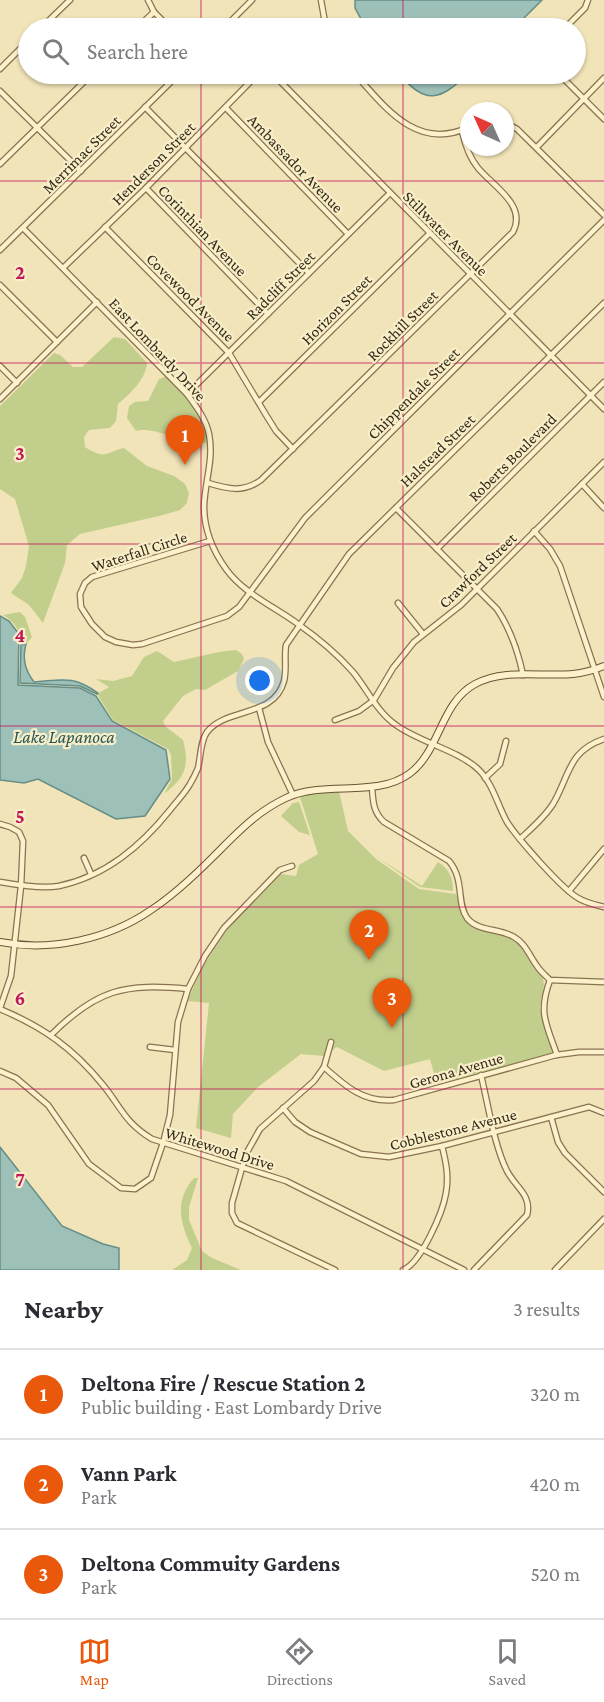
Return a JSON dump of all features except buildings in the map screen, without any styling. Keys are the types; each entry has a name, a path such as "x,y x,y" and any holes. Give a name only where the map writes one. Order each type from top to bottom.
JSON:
{"street":[{"path":"51,18 70,0"},
{"path":"148,0 160,18"},
{"path":"243,0 248,5"},
{"path":"234,18 252,0"},
{"path":"321,0 324,18"},
{"path":"575,18 585,8 588,0"},
{"path":"148,18 154,12"},
{"path":"0,69 18,51"},
{"path":"537,147 604,78"},
{"path":"0,164 82,84"},
{"name":"Merrimac Street","path":"0,250 168,84"},
{"name":"Henderson Street","path":"63,268 249,84"},
{"name":"Stillwater Avenue","path":"283,84 604,409"},
{"path":"364,84 404,124 433,133 448,134 460,131"},
{"path":"569,84 604,119"},
{"path":"0,91 81,171"},
{"path":"145,107 309,273"},
{"name":"Ambassador Avenue","path":"226,108 348,234"},
{"path":"514,127 537,147 604,215"},
{"name":"Rockhill Street","path":"208,483 237,490 253,486 513,232 517,225 517,215 513,204 478,168 470,156"},
{"name":"Corinthian Avenue","path":"146,188 268,314"},
{"name":"Radcliff Street","path":"188,394 390,193"},
{"name":"Chippendale Street","path":"251,592 304,518 604,220"},
{"name":"Covewood Avenue","path":"105,227 229,353 276,431 293,449"},
{"name":"East Lombardy Drive","path":"23,228 188,394 200,412 208,431 211,462 204,506 210,541 227,571 251,592 299,625 330,650 353,672 383,713 396,725 468,762 485,778 508,822 520,838 568,891 577,898 604,907"},
{"name":"Horizon Street","path":"259,402 430,233"},
{"path":"0,285 57,342"},
{"path":"0,399 98,302"},
{"name":"Halstead Street","path":"259,708 271,702 279,692 285,680 286,645 350,554 604,303"},
{"path":"0,366 16,383"},
{"name":"Roberts Boulevard","path":"437,549 604,382"},
{"name":"Crawford Street","path":"374,700 405,652 423,634 461,604 604,462"},
{"path":"582,484 604,508"},
{"path":"396,508 496,609 508,625 518,650 523,675"},
{"path":"534,531 550,549 560,566 604,696"},
{"name":"Waterfall Circle","path":"210,541 92,577 85,583 80,594 81,607 87,618 105,637 116,642 142,644 227,616 239,607 251,592"},
{"path":"398,603 423,634"},
{"path":"0,942 14,945 61,944 125,925 151,910 177,890 260,812 293,795 322,789 383,786 409,774 423,760 456,700 473,685 495,676 575,674 604,666"},
{"path":"335,720 359,711 374,700"},
{"path":"0,882 21,886 58,886 111,865 153,831 189,787 198,769 205,735 211,728 220,722 259,708 268,742 293,795"},
{"path":"520,838 546,814 569,765 576,756 583,749 604,739"},
{"path":"485,778 500,764 506,741"},
{"path":"372,787 374,809 384,822 449,861 454,867 460,882 463,909 468,919 477,926 510,934 517,938 550,980 604,982"},
{"path":"0,824 19,832 23,841 21,886 11,976 0,1009"},
{"path":"568,891 604,849"},
{"path":"84,858 91,874"},
{"path":"0,1071 16,1078 48,1105 89,1164 121,1188 135,1189 151,1178 170,1115 178,1022 188,989 205,956 224,928 280,870 292,866"},
{"path":"550,980 542,1005 557,1055"},
{"path":"51,1035 81,1007 102,996 126,988 157,986 188,989"},
{"name":"Whitewood Drive","path":"0,1009 26,1020 71,1050 105,1087 120,1112 136,1130 163,1143 286,1181 464,1270"},
{"path":"331,1042 324,1067 314,1081 260,1129 246,1154 232,1203 232,1213 237,1223 335,1270"},
{"path":"150,1047 175,1050"},
{"name":"Gerona Avenue","path":"324,1067 349,1088 366,1098 380,1102 557,1055 604,1052"},
{"path":"474,1270 527,1215 530,1206 527,1196 519,1189 504,1163 481,1076"},
{"name":"Cobblestone Avenue","path":"283,1108 296,1122 310,1132 361,1154 389,1157 442,1146 590,1107 604,1113"},
{"path":"551,1117 558,1142 565,1153 604,1192"},
{"path":"403,1270 416,1260 443,1206 447,1192 448,1170 442,1146"},
{"path":"555,1270 604,1219"}],"green space":[{"path":"114,337 125,339 147,363 146,369 137,386 118,404 116,421 110,428 89,430 84,437 85,447 101,454 124,448 147,466 174,476 185,484 189,493 187,503 180,510 80,534 67,545 65,563 43,623 29,605 11,593 22,578 29,546 15,499 0,489 0,406 54,353 60,355 73,367 82,367"},
{"path":"167,376 198,414 207,442 197,445 149,430 136,431 127,418 129,406 135,402 148,401 159,379"},
{"path":"20,612 25,617 32,637 26,644 21,645 16,627 3,615"},
{"path":"236,650 242,654 244,659 238,671 205,690 196,689 183,696 163,721 165,726 183,740 186,757 181,777 164,794 172,779 171,755 168,749 113,720 97,694 109,687 96,679 113,681 132,676 144,657 157,651 174,662"},
{"path":"339,791 348,831 376,859 419,889 456,894 465,919 475,928 511,938 520,945 543,978 540,1007 545,1029 553,1046 552,1052 550,1055 437,1084 430,1059 384,1071 337,1047 323,1056 301,1054 258,1087 233,1114 231,1138 196,1128 209,1003 187,1001 203,966 229,927 281,874 296,876 299,865 318,854 300,797 318,792"},
{"path":"299,802 310,835 299,832 281,816 293,803"},
{"path":"375,856 422,886 438,862 450,875 453,891 420,887"},
{"path":"194,1178 198,1178 189,1207 189,1220 202,1251 212,1258 241,1270 172,1270 187,1260 192,1248 184,1230 181,1204"}],"water":[{"path":"355,0 542,0 524,18 360,18 355,8"},
{"path":"409,84 457,84 449,90 433,96 417,91"},
{"name":"Lake Lapanoca","path":"0,616 9,621 19,634 18,685 80,688 96,696 112,721 166,750 170,779 145,816 116,819 38,779 24,783 0,780"},
{"path":"26,644 25,664 34,682 74,681 98,693 80,686 20,683 21,645"},
{"path":"0,1147 62,1226 103,1244 119,1248 119,1270 0,1270"}],"place":[{"name":"Deltona Fire / Rescue Station 2","path":"185,465"},
{"name":"Vann Park","path":"369,960"},
{"name":"Deltona Commuity Gardens","path":"392,1028"}]}
